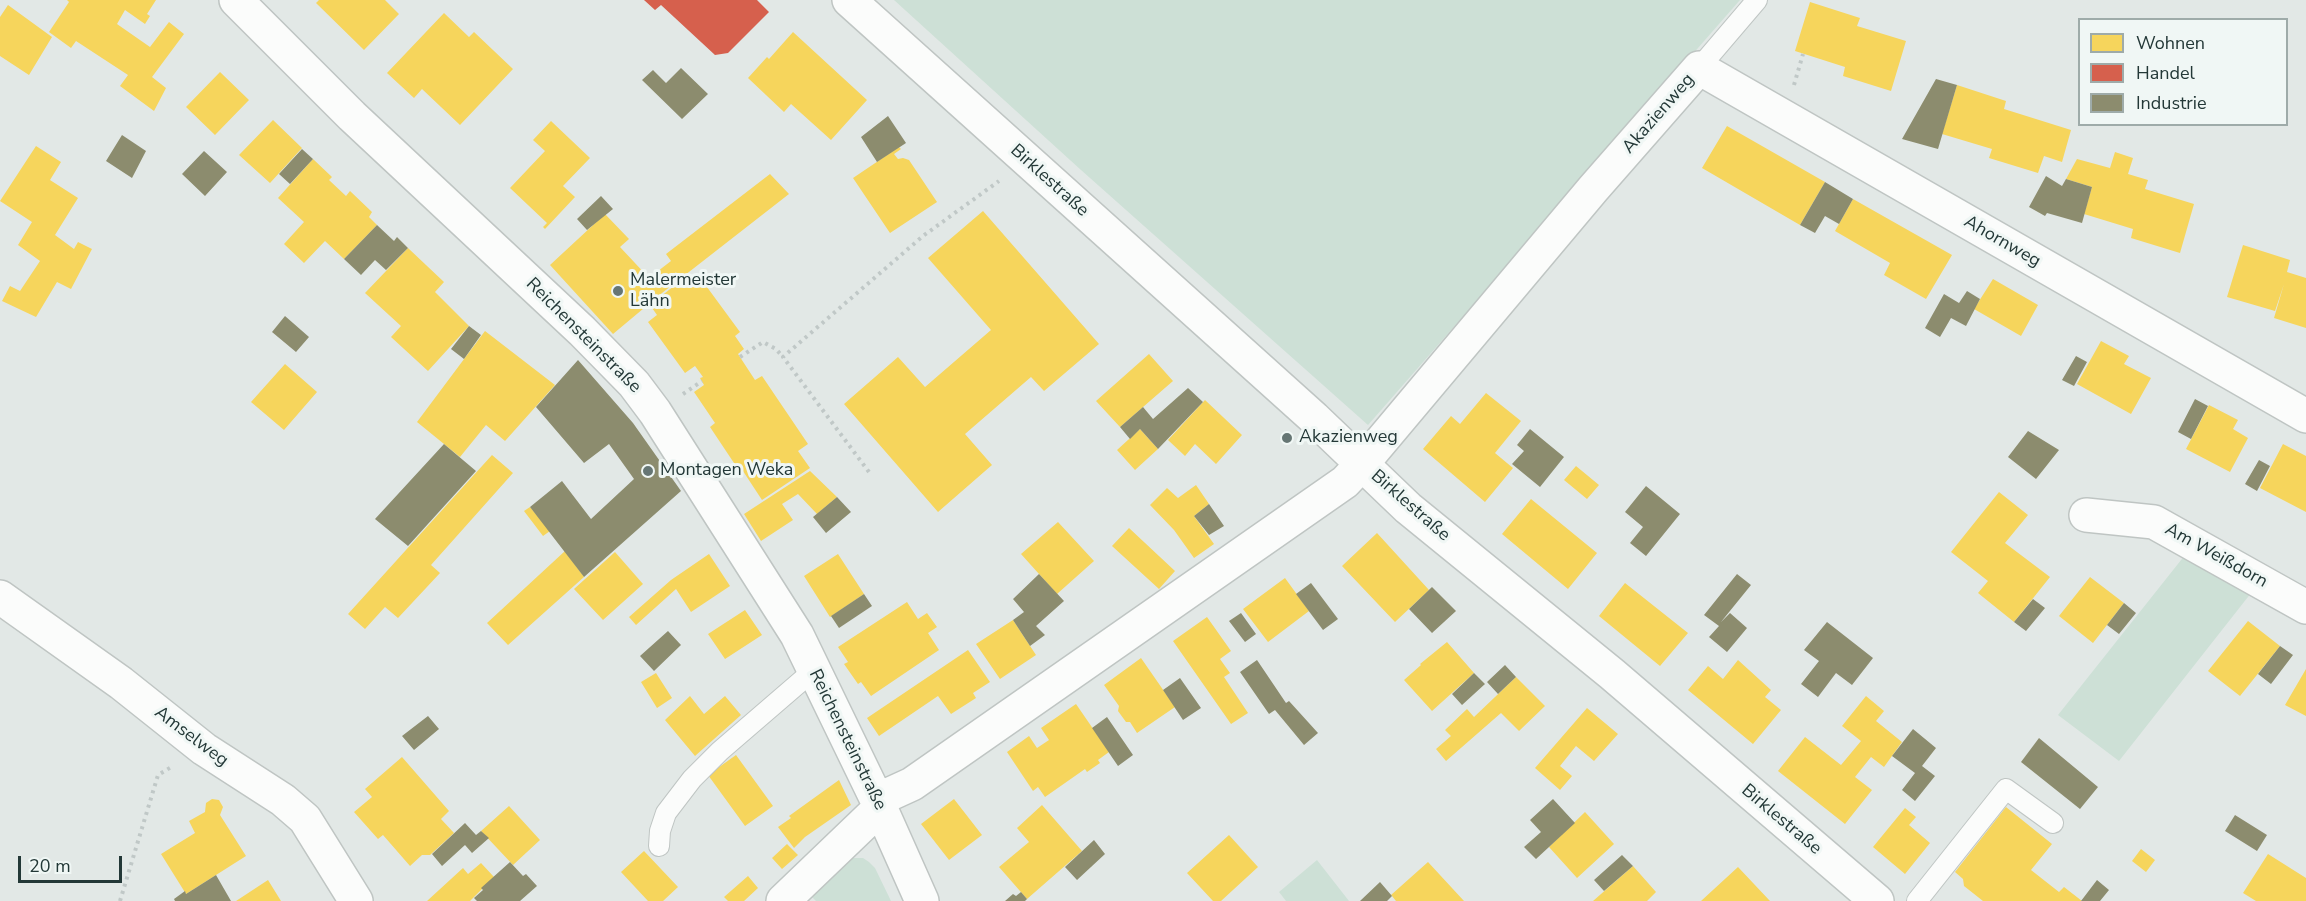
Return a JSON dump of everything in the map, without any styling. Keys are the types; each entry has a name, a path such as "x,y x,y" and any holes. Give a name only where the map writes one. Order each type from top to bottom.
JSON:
{"street":[{"name":"Reichensteinstraße","path":"236,0 352,116 582,331 634,384 656,412 797,635 879,804 922,901"},
{"name":"Birklestraße","path":"849,0 1314,418 1408,508 1612,674 1877,901"},
{"name":"Ahornweg","path":"1699,68 2306,416"},
{"name":"Akazienweg","path":"783,901 879,804 921,778 1345,482 1593,189 1699,68"},
{"name":"Am Weißdorn","path":"2086,515 2154,522 2306,607"},
{"name":"Amselweg","path":"0,597 121,683 204,749 283,800 305,819 356,901"}],"lane":[{"name":"Akazienweg","path":"1699,68 1756,0"},
{"path":"659,846 660,831 666,813 692,779 720,751 814,670"},
{"path":"1917,901 2006,789 2053,823"}],"path":[{"path":"783,357 923,236 1026,160"},
{"path":"740,357 763,342 776,349 869,472"},
{"path":"120,901 158,775 204,749"}],"green space":[{"path":"894,0 1740,0 1368,425"},
{"path":"2189,550 2255,588 2119,761 2058,715"},
{"path":"850,858 863,858 875,868 891,901 816,901 810,895"},
{"path":"1317,860 1349,901 1286,901 1279,892"}],"building: Wohnen":[{"path":"67,0 156,0 147,14 150,16 145,24 125,10 117,24 150,47 169,22 184,34 152,77 166,88 154,111 120,86 128,75 76,41 71,48 49,32 69,2"},
{"path":"319,0 385,0 399,14 364,50 316,3"},
{"path":"1810,2 1860,18 1857,26 1906,41 1891,91 1843,76 1845,67 1795,51"},
{"path":"8,5 52,37 29,75 0,56 0,17"},
{"path":"444,13 469,37 474,32 513,69 460,125 422,89 414,98 387,73"},
{"path":"793,32 867,100 831,140 791,104 784,112 748,78"},
{"path":"220,72 249,100 215,135 186,107"},
{"path":"1957,85 2006,101 2004,109 2071,130 2062,162 2044,156 2038,173 1989,158 1992,149 1942,134"},
{"path":"273,120 302,148 270,183 239,155"},
{"path":"551,121 590,158 563,186 575,197 545,229 543,227 547,223 510,188 545,151 533,140"},
{"path":"1727,126 1825,182 1800,225 1702,168"},
{"path":"36,146 61,162 50,180 78,198 55,235 74,249 78,242 92,249 71,289 57,282 36,317 2,301 10,286 20,291 40,261 18,245 32,222 0,201"},
{"path":"899,147 901,149 894,154 898,159 909,160 937,202 890,233 853,178"},
{"path":"2115,152 2133,158 2128,174 2148,180 2145,189 2194,204 2180,253 2131,238 2133,229 2084,214 2092,187 2066,179 2077,159 2110,168"},
{"path":"313,159 332,177 329,180 346,196 350,191 372,212 369,217 377,225 344,259 325,241 304,263 284,244 304,222 278,198"},
{"path":"770,174 789,194 613,334 550,265 605,214 629,239 620,247 649,278 671,261 666,254"},
{"path":"1853,199 1952,255 1926,299 1884,275 1890,263 1835,231"},
{"path":"983,211 1099,344 1044,391 1031,377 965,434 992,465 938,512 844,404 898,357 925,387 991,330 928,258"},
{"path":"2243,245 2290,260 2287,272 2306,278 2306,328 2274,318 2284,284 2275,311 2227,297"},
{"path":"408,248 444,282 435,292 469,326 428,371 391,337 401,326 365,293"},
{"path":"689,274 699,287 704,283 740,332 735,336 744,349 738,354 755,380 762,376 808,444 798,451 810,468 762,500 710,427 715,423 694,392 704,385 700,378 703,377 695,366 685,373 648,322 657,315 650,305"},
{"path":"1993,279 2038,305 2021,336 1974,309"},
{"path":"485,331 555,385 505,441 486,425 460,457 417,422"},
{"path":"2101,341 2129,356 2124,364 2151,378 2131,414 2077,384"},
{"path":"1149,354 1173,381 1120,427 1096,401"},
{"path":"285,364 317,392 284,430 251,402"},
{"path":"1486,393 1521,421 1495,453 1513,468 1485,502 1423,449 1451,416 1460,424"},
{"path":"1205,400 1242,435 1216,464 1195,444 1185,456 1168,440"},
{"path":"2209,405 2238,420 2233,429 2248,438 2230,472 2186,449"},
{"path":"1140,429 1158,449 1135,470 1117,450"},
{"path":"2283,444 2306,456 2306,512 2260,488"},
{"path":"492,455 513,473 431,565 440,573 398,618 385,607 365,629 348,614"},
{"path":"1576,466 1599,485 1587,499 1564,480"},
{"path":"810,471 837,497 817,514 798,494 782,504 793,520 761,541 744,514"},
{"path":"1196,485 1209,504 1194,516 1214,544 1194,558 1174,530 1150,505 1167,488 1178,498"},
{"path":"1999,492 2028,515 2005,543 2050,577 2014,622 1978,593 1988,581 1951,552"},
{"path":"1531,499 1597,553 1568,589 1502,534"},
{"path":"530,507 550,531 543,536 524,511"},
{"path":"1058,522 1094,561 1057,594 1021,554"},
{"path":"1129,528 1175,571 1159,589 1112,546"},
{"path":"1377,533 1429,590 1395,622 1342,566"},
{"path":"565,551 584,577 508,645 487,623"},
{"path":"615,552 643,584 603,620 574,589"},
{"path":"709,554 730,586 691,612 676,589 636,625 629,617 671,580"},
{"path":"838,554 864,594 830,617 804,576"},
{"path":"2090,577 2124,603 2093,643 2059,616"},
{"path":"1285,578 1309,611 1268,642 1243,609"},
{"path":"1625,583 1688,633 1660,666 1599,616"},
{"path":"907,602 918,619 927,613 937,627 928,633 939,650 871,696 861,682 858,684 844,664 848,662 838,647"},
{"path":"745,610 762,635 725,659 708,634"},
{"path":"1207,617 1231,651 1220,659 1230,673 1224,677 1248,713 1231,724 1173,641"},
{"path":"1013,620 1036,655 1000,679 976,644"},
{"path":"2248,621 2280,646 2240,696 2208,671"},
{"path":"1447,642 1474,673 1432,711 1404,680"},
{"path":"968,650 990,682 973,693 976,698 951,714 938,696 879,736 867,718"},
{"path":"1141,658 1175,707 1137,733 1130,722 1126,722 1118,711 1119,706 1104,685"},
{"path":"1738,660 1771,690 1765,697 1781,710 1753,744 1688,690 1708,666 1723,679"},
{"path":"2306,669 2306,716 2285,705"},
{"path":"656,673 672,698 657,708 641,682"},
{"path":"1516,677 1545,706 1519,731 1501,713 1446,761 1436,749 1451,736 1445,730 1467,709 1474,717"},
{"path":"690,696 704,714 725,696 741,715 695,756 665,720"},
{"path":"1866,696 1884,711 1876,721 1902,742 1884,767 1871,757 1855,777 1872,790 1845,824 1778,771 1805,737 1841,765 1861,741 1842,726"},
{"path":"1076,704 1109,752 1098,760 1100,763 1087,772 1085,769 1045,797 1038,787 1033,791 1007,752 1029,736 1037,748 1049,740 1041,728"},
{"path":"1587,708 1618,734 1594,761 1576,746 1560,766 1572,776 1560,790 1535,768"},
{"path":"736,755 773,806 745,826 708,775"},
{"path":"402,757 449,811 441,819 454,833 430,855 422,855 410,866 383,835 378,839 354,812 372,797 365,789"},
{"path":"839,780 851,805 805,837 794,848 778,827 791,818 789,816"},
{"path":"212,799 219,800 223,807 220,815 246,856 186,894 161,854 195,833 189,821 205,812 206,803"},
{"path":"954,799 982,835 949,860 921,824"},
{"path":"1042,805 1082,851 1027,899 999,867 1029,842 1017,828"},
{"path":"509,806 540,840 513,865 481,831"},
{"path":"2006,807 2052,844 2031,870 2059,892 2064,887 2082,901 1983,901 1964,886 1963,879 1955,872"},
{"path":"1905,808 1916,817 1909,825 1930,843 1905,874 1873,847"},
{"path":"1585,812 1614,844 1577,878 1549,847"},
{"path":"1229,835 1258,867 1221,901 1213,901 1187,873"},
{"path":"787,844 798,855 782,869 772,858"},
{"path":"2141,849 2155,860 2146,872 2132,861"},
{"path":"644,851 678,887 663,901 648,901 621,872"},
{"path":"2268,854 2306,878 2306,901 2256,901 2243,893"},
{"path":"1428,862 1464,901 1396,901 1391,895"},
{"path":"481,863 494,877 470,901 427,901 463,868 468,874"},
{"path":"1633,866 1656,892 1647,901 1593,901"},
{"path":"1738,867 1770,901 1701,901"},
{"path":"748,876 758,888 744,901 728,901 724,897"},
{"path":"268,880 281,901 236,901"}],"building: Handel":[{"path":"644,0 757,0 769,12 728,53 715,55 661,5 655,10"}],"building: Industrie":[{"path":"681,68 708,94 682,119 642,80 653,70 666,83"},
{"path":"1936,79 1957,85 1938,149 1902,139"},
{"path":"888,116 906,143 877,162 861,137"},
{"path":"122,135 146,151 132,178 106,161"},
{"path":"302,149 313,159 290,184 279,174"},
{"path":"204,151 227,172 205,196 182,174"},
{"path":"2046,176 2062,186 2066,179 2092,187 2082,223 2047,213 2045,216 2029,207"},
{"path":"1825,182 1853,199 1839,224 1825,216 1815,233 1800,225"},
{"path":"601,196 613,209 587,230 577,219"},
{"path":"377,225 394,241 397,237 408,248 386,270 375,260 361,275 344,259"},
{"path":"1967,291 1980,299 1966,326 1951,318 1940,337 1925,328 1944,294 1959,303"},
{"path":"285,316 309,337 296,352 272,332"},
{"path":"469,326 481,335 464,359 451,349"},
{"path":"2076,356 2087,362 2074,386 2062,380"},
{"name":"Montagen Weka","path":"578,360 633,423 681,491 584,577 530,507 562,481 591,519 634,479 609,444 584,463 536,407"},
{"path":"1188,388 1203,402 1158,449 1140,429 1130,439 1120,427 1143,407 1153,419"},
{"path":"2195,399 2208,406 2191,439 2178,432"},
{"path":"1530,429 1564,457 1540,487 1512,464 1524,451 1517,445"},
{"path":"2028,431 2059,450 2036,479 2008,457"},
{"path":"444,444 476,471 408,546 375,519"},
{"path":"2259,460 2270,466 2257,491 2245,484"},
{"path":"1646,486 1680,514 1646,556 1630,543 1643,527 1625,512"},
{"path":"837,497 851,512 826,533 813,517"},
{"path":"1209,504 1224,526 1209,535 1194,516"},
{"path":"1039,574 1064,601 1036,626 1045,635 1030,646 1013,620 1024,612 1013,599"},
{"path":"1737,574 1751,585 1721,622 1730,613 1747,628 1727,652 1709,637 1719,626 1704,615"},
{"path":"1311,583 1338,619 1323,630 1296,594"},
{"path":"1432,587 1456,611 1432,633 1409,609"},
{"path":"864,594 872,606 839,628 831,616"},
{"path":"2033,599 2045,608 2026,631 2014,622"},
{"path":"2124,603 2136,613 2119,634 2107,625"},
{"path":"1241,613 1256,634 1245,642 1229,621"},
{"path":"1827,622 1873,658 1852,685 1836,673 1818,697 1801,684 1819,661 1804,650"},
{"path":"668,631 681,645 654,671 640,656"},
{"path":"2280,646 2293,655 2271,684 2258,674"},
{"path":"1257,660 1286,703 1289,701 1318,733 1304,745 1275,710 1269,714 1240,672"},
{"path":"1505,665 1516,677 1498,694 1487,682"},
{"path":"1474,673 1485,684 1462,705 1452,694"},
{"path":"1180,678 1201,708 1183,720 1163,690"},
{"path":"428,716 439,729 414,750 402,736"},
{"path":"1107,717 1133,755 1118,766 1092,728"},
{"path":"1913,729 1936,748 1922,766 1935,776 1915,801 1902,790 1915,773 1892,756"},
{"path":"2039,738 2098,787 2080,809 2021,762"},
{"path":"1553,799 1575,823 1536,859 1524,847 1541,832 1530,820"},
{"path":"2235,815 2267,835 2257,851 2225,831"},
{"path":"465,823 476,835 481,831 489,838 472,853 465,845 442,866 432,854"},
{"path":"1094,840 1105,854 1077,880 1065,867"},
{"path":"1622,855 1633,866 1604,891 1594,880"},
{"path":"510,862 523,876 526,874 537,886 520,901 477,901 474,898 483,890 481,888"},
{"path":"216,875 231,901 175,901 174,899 185,891 186,894"},
{"path":"2097,880 2109,890 2100,901 2081,901"},
{"path":"1380,882 1392,896 1387,901 1360,901"},
{"path":"1021,892 1027,899 1025,901 1005,901 1013,894 1016,896"}],"place":[{"name":"Malermeister Lähn","path":"618,291"},
{"name":"Akazienweg","path":"1287,438"},
{"name":"Montagen Weka","path":"648,471"}]}
